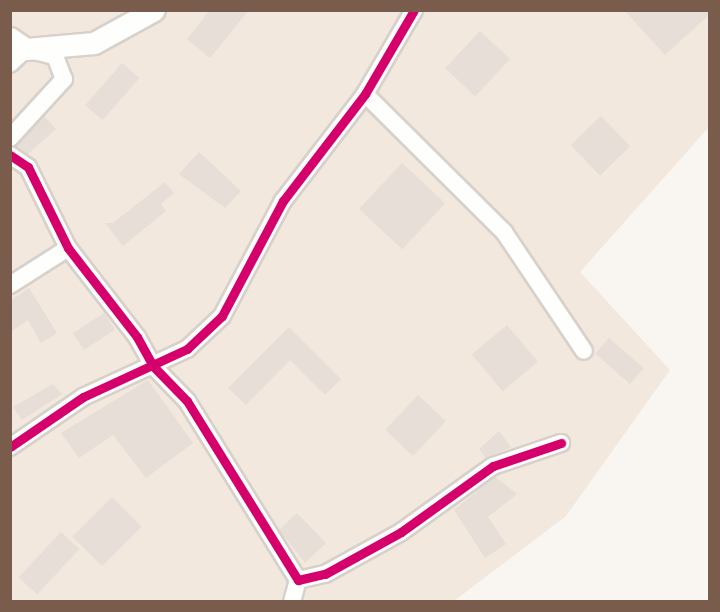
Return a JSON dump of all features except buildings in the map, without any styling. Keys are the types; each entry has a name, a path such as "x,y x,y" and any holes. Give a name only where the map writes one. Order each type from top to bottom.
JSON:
{"street":[{"path":"18,43 94,43 154,10"},
{"path":"10,447 83,396 187,349 222,316 283,201 365,94 414,10"},
{"path":"10,64 18,43"},
{"path":"10,138 64,79 55,56 18,43"},
{"path":"365,94 504,232 584,351"},
{"path":"10,155 28,167 41,187 68,248 137,337 153,366 186,401 298,580 292,602"},
{"path":"10,285 68,248"},
{"path":"298,580 325,573 401,532 493,466 561,443"}],"shaded area":[{"path":"10,11 709,11 709,127 580,272 670,370 566,516 454,601 11,601"}],"cycle path":[{"path":"10,447 83,397 187,349 222,316 283,201 365,94 414,10"},
{"path":"10,155 28,167 68,248 137,337 153,366 187,401 298,580 325,574 401,532 493,466 561,443"}]}
